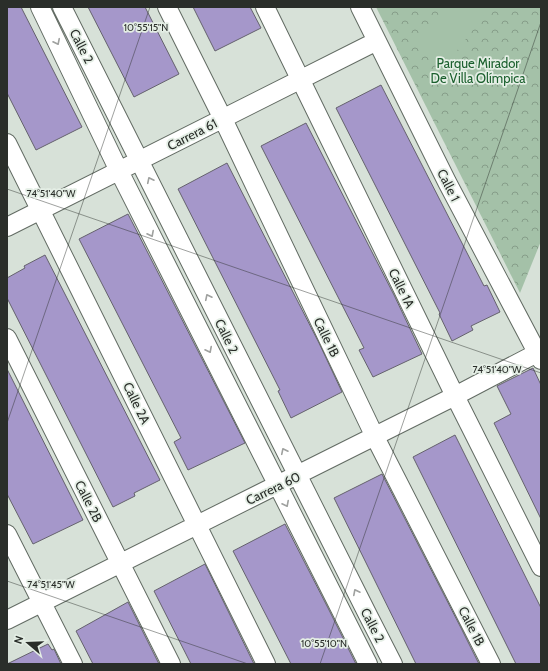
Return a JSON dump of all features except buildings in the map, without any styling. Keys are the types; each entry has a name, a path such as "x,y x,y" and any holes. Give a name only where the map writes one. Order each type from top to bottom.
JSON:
{"street":[{"name":"Calle 2","path":"40,7 119,171 368,664"},
{"name":"Calle 2","path":"62,7 393,664"},
{"name":"Calle 1B","path":"167,7 223,119 375,436 491,664"},
{"name":"Calle 1A","path":"265,7 455,396 541,567"},
{"name":"Calle 1","path":"360,7 447,182 539,356"},
{"name":"Carrera 61","path":"7,228 377,41"},
{"name":"Calle 2A","path":"7,143 266,664"},
{"name":"Calle 2B","path":"7,338 171,664"},
{"name":"Carrera 60","path":"7,620 455,396 539,356"},
{"path":"7,534 73,664"}],"green space":[{"name":"Parque Mirador De Villa Olímpica","path":"376,7 541,7 541,241 520,293"},
{"path":"444,7 490,7 444,68 415,46"}]}
